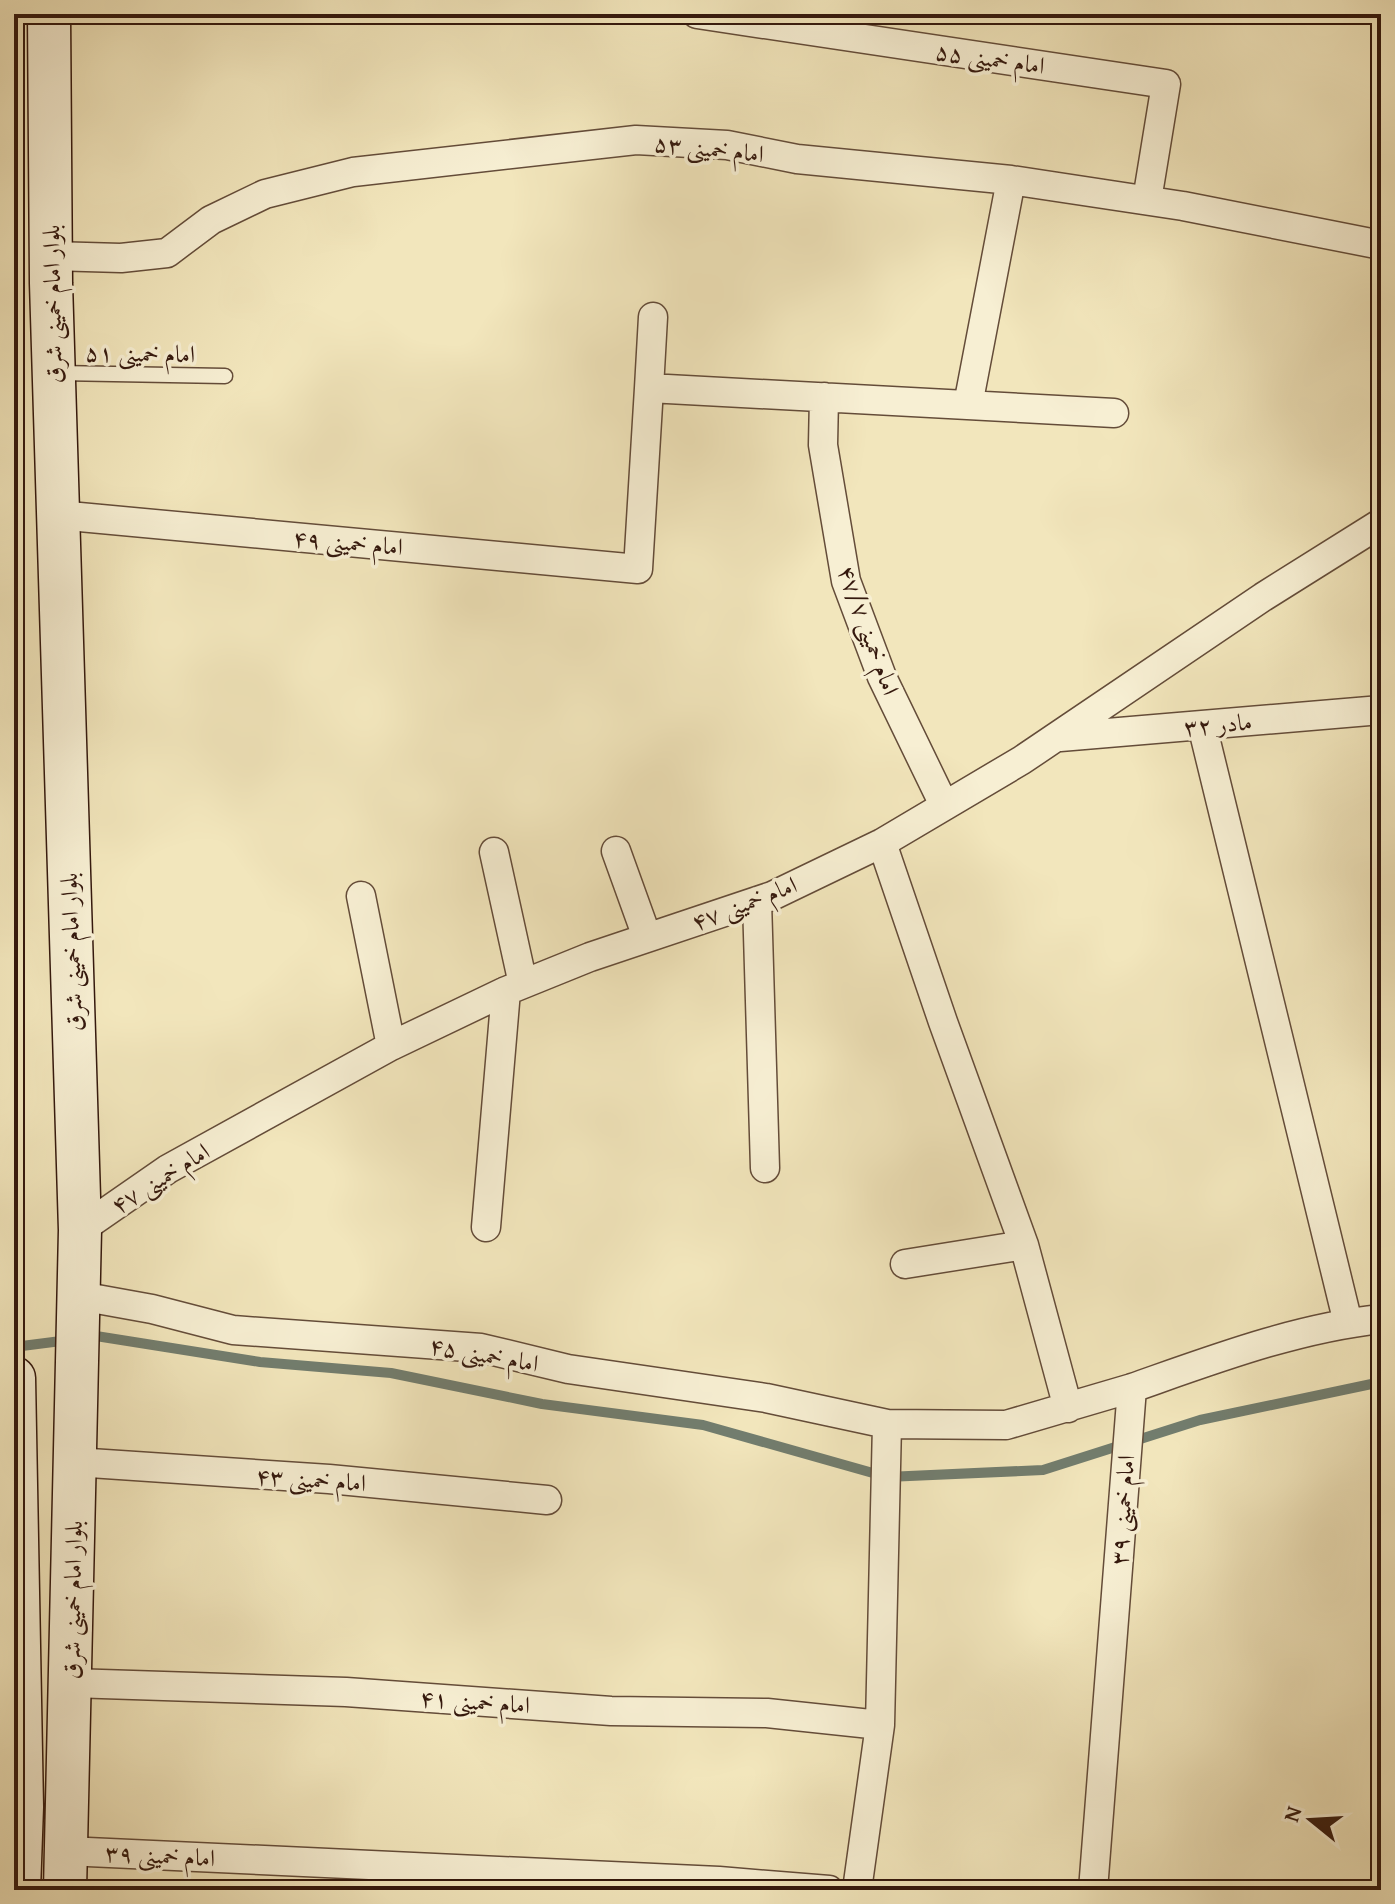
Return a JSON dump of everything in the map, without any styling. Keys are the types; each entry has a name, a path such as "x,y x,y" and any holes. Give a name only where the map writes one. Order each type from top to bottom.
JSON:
{"main road":[{"name":"بلوار امام خمینی شرق","path":"49,14 53,373 80,1230 66,1870"},
{"path":"14,1378 22,1807 19,1890"},
{"path":"21,1744 69,1744"}],"street":[{"name":"امام خمینی ۵۵","path":"697,14 1166,84 1147,200"},
{"name":"امام خمینی ۵۳","path":"51,256 121,258 167,253 211,220 265,194 353,172 636,140 727,145 797,159 1011,180 1147,200 1381,245"},
{"path":"968,405 1011,180"},
{"path":"653,317 649,388 1114,413"},
{"name":"امام خمینی ۴۹","path":"58,515 638,569 649,388"},
{"name":"امام خمینی ۴۷/۷","path":"824,397 823,445 846,581 882,677 944,805"},
{"name":"امام خمینی ۴۷","path":"80,1230 168,1169 391,1046 515,988 590,957 757,901 882,843 1056,738 1263,597 1381,523"},
{"name":"مادر ۳۲","path":"1056,738 1381,710"},
{"path":"1202,725 1348,1323"},
{"path":"882,843 1024,1245 1068,1408"},
{"path":"616,851 647,937"},
{"path":"486,1227 515,988 494,852"},
{"path":"361,896 391,1046"},
{"path":"757,901 765,1168"},
{"path":"905,1264 1024,1245"},
{"name":"امام خمینی ۴۵","path":"80,1296 152,1309 233,1330 481,1348 568,1369 766,1398 887,1424 1006,1425 1132,1388"},
{"path":"1132,1388 1226,1355 1348,1323 1381,1319"},
{"name":"امام خمینی ۳۹","path":"1093,1890 1132,1388"},
{"path":"857,1890 880,1725 887,1424"},
{"name":"امام خمینی ۴۳","path":"75,1462 329,1479 547,1500"},
{"name":"امام خمینی ۴۱","path":"71,1683 346,1692 611,1711 767,1713 880,1725"},
{"name":"امام خمینی ۳۹","path":"66,1870 719,1881 829,1890"}],"lane":[{"name":"امام خمینی ۵۱","path":"53,373 225,376"}],"waterway":[{"path":"85,1338 96,1336 260,1362 391,1373 542,1404 703,1425 887,1477 1043,1470 1200,1420 1381,1382"},
{"path":"14,1347 69,1340"}]}
